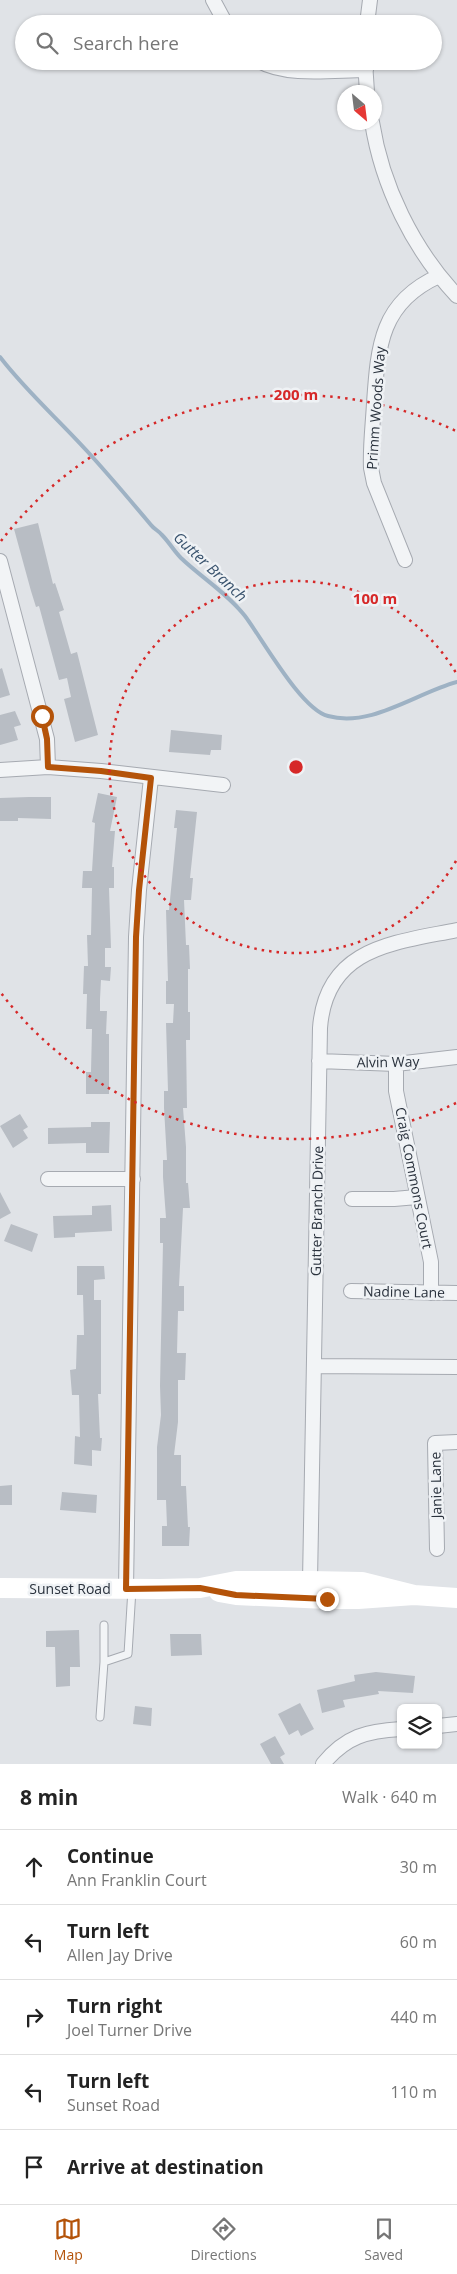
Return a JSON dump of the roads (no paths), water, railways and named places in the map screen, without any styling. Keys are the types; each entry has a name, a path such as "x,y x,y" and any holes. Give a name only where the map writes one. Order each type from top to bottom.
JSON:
{"main road":[{"name":"Sunset Road","path":"0,1588 200,1588 236,1582 310,1581 362,1582 414,1595"},
{"name":"Sunset Road","path":"200,1588 236,1595 327,1599 414,1595 457,1598"}],"street":[{"path":"214,0 222,15"},
{"path":"368,15 370,0"},
{"path":"366,70 367,85"},
{"path":"374,130 384,170 400,210 421,249 439,276 457,296"},
{"name":"Primm Woods Way","path":"405,560 374,483 371,468 378,351 387,324 402,301 419,286 439,276"},
{"path":"0,561 47,739 48,767"},
{"path":"0,770 48,767 223,785"},
{"path":"129,1589 138,899 151,778"},
{"name":"Gutter Branch Drive","path":"310,1581 320,1028 323,1006 332,986 345,968 363,955 383,946 457,930"},
{"name":"Alvin Way","path":"320,1061 396,1064 457,1057"},
{"name":"Craig Commons Court","path":"396,1064 396,1091 431,1262 431,1293"},
{"path":"48,1179 133,1179"},
{"path":"352,1198 394,1199 417,1197"},
{"name":"Nadine Lane","path":"350,1292 457,1293"},
{"path":"314,1366 457,1367"},
{"name":"Janie Lane","path":"437,1549 435,1443 457,1442"},
{"path":"442,1726 457,1724"},
{"path":"323,1764 335,1751 370,1731 397,1728"}],"lane":[{"path":"104,1662 128,1654 129,1589"},
{"path":"100,1717 104,1662 104,1625"}],"waterway":[{"name":"Gutter Branch","path":"0,357 31,393 95,460 181,558 238,608 295,688 317,711 328,716 344,718 361,717 393,708 457,682"}]}
